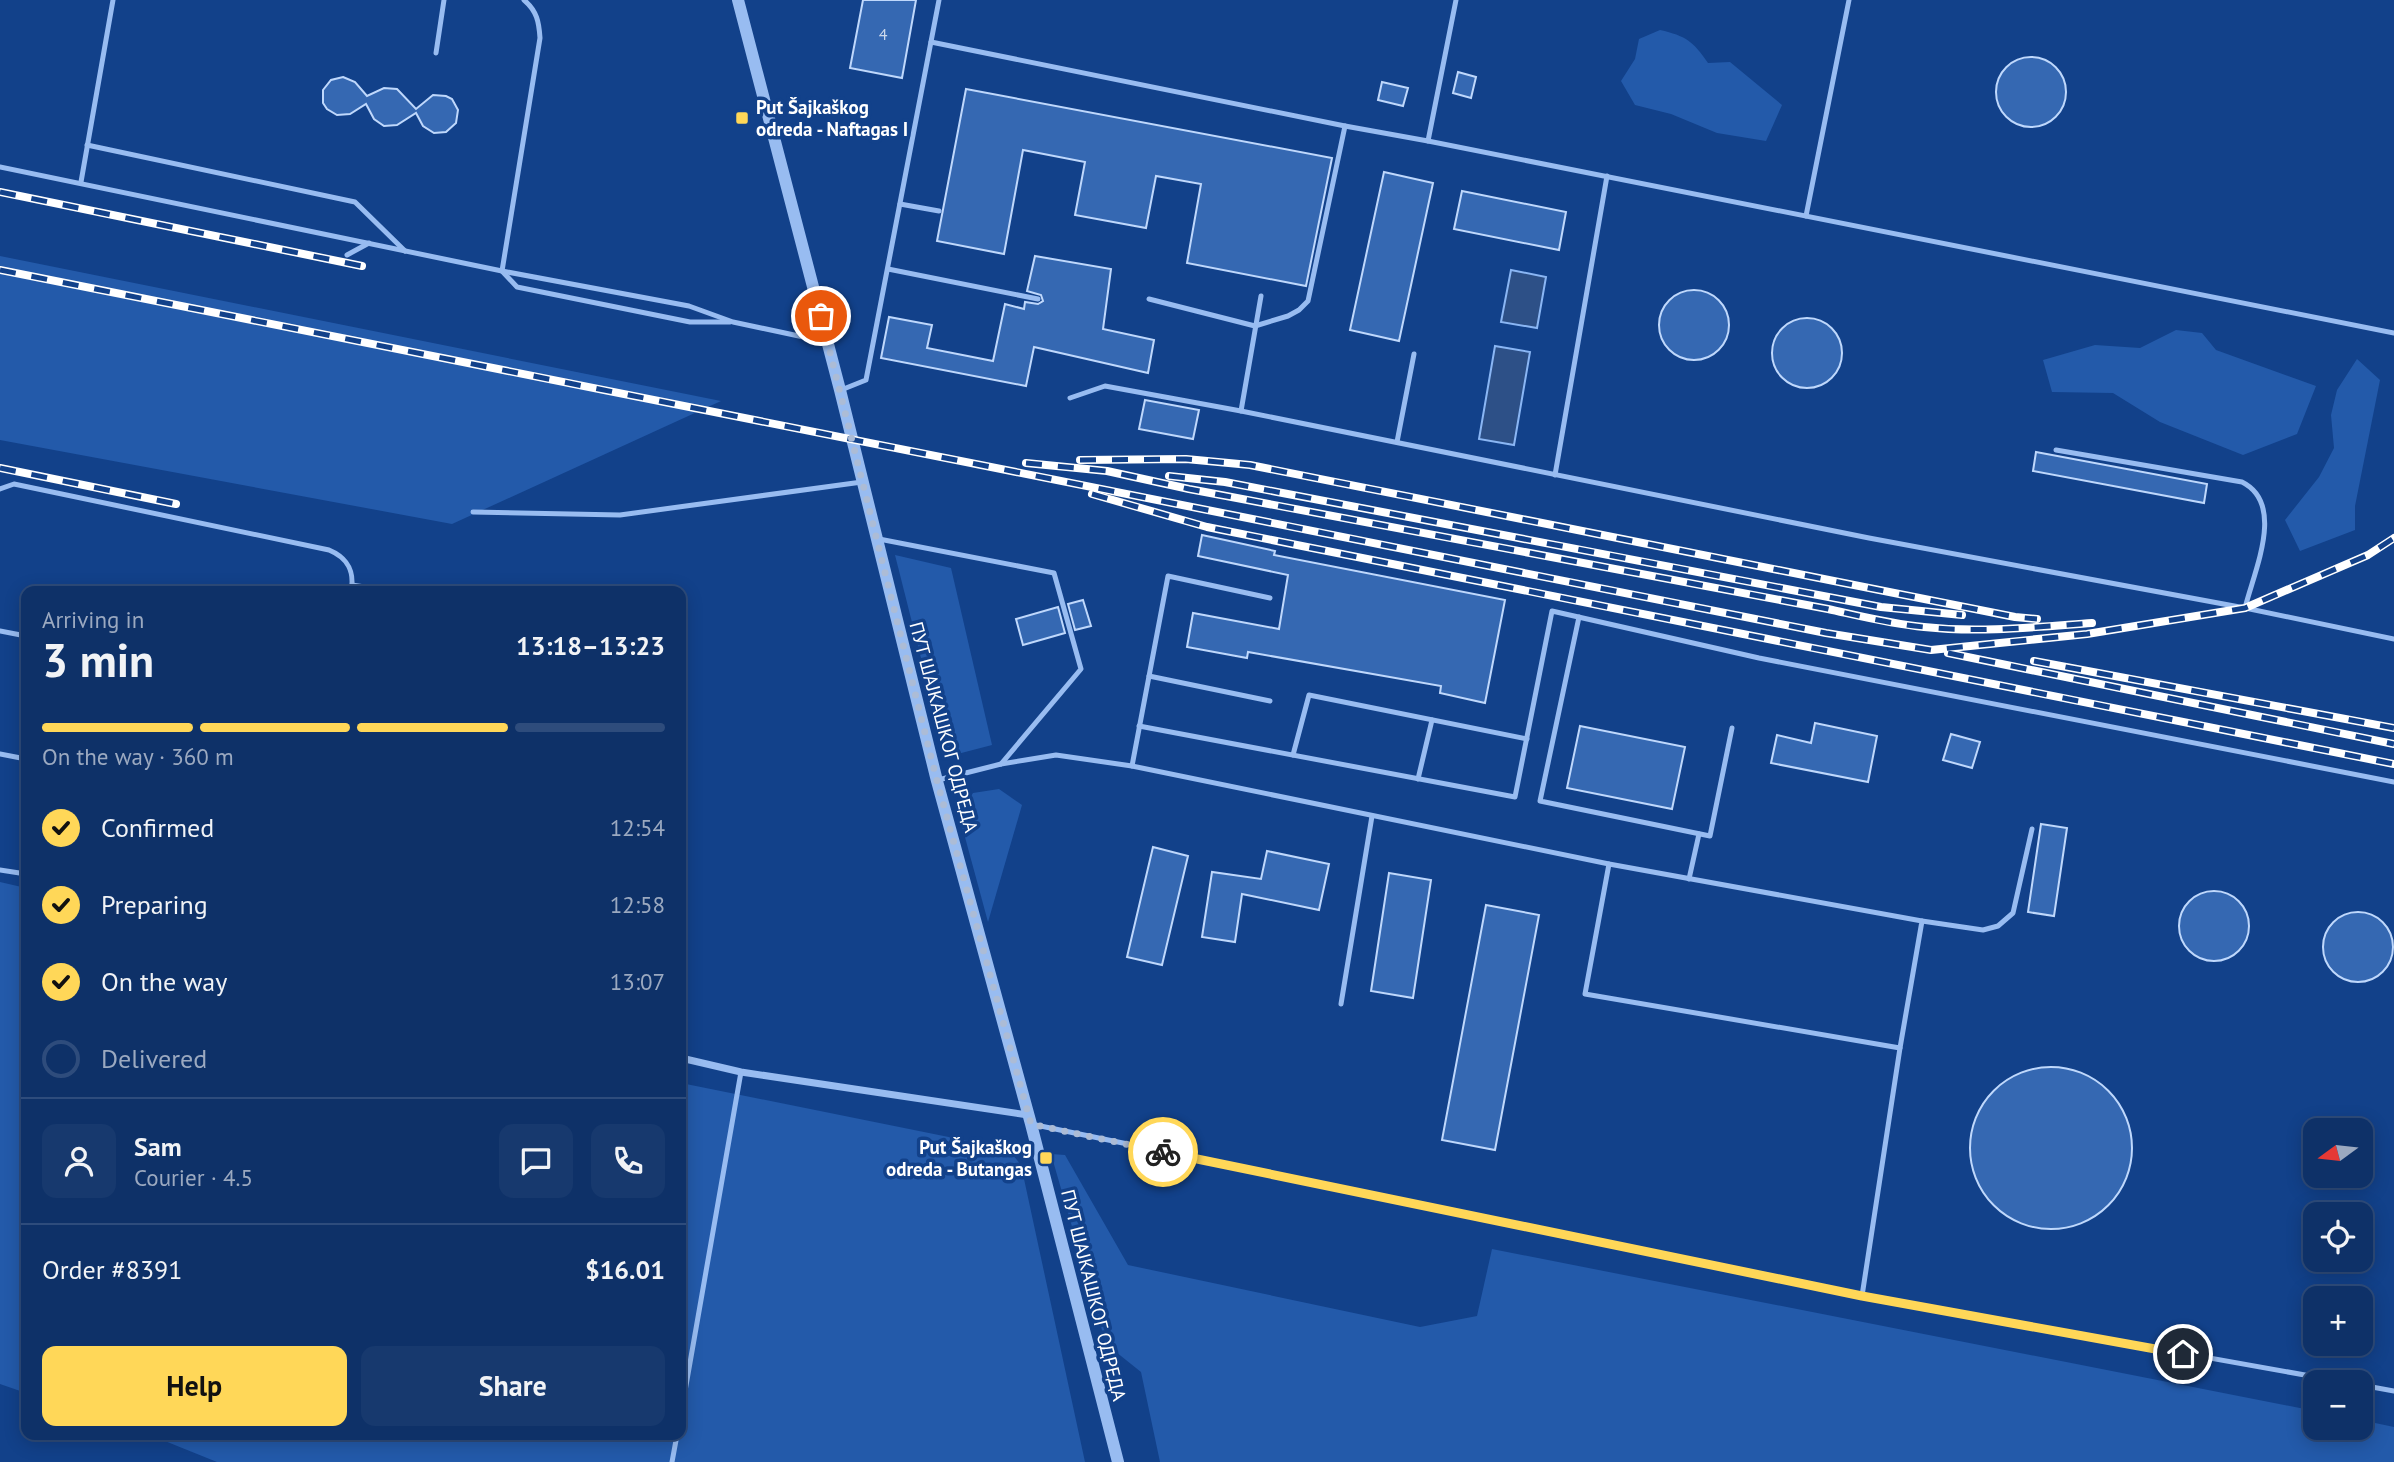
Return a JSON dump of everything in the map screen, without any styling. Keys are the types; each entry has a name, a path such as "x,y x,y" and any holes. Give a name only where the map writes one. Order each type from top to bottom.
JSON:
{"street":[{"name":"ПУТ ШАЈКАШКОГ ОДРЕДА","path":"738,0 840,390 937,781 1030,1120 1118,1462"},
{"path":"686,1059 741,1072 1030,1120"}],"lane":[{"path":"81,182 113,0"},
{"path":"436,53 444,0"},
{"path":"502,271 540,38 540,22 533,7 524,0"},
{"path":"840,390 866,380 939,0"},
{"path":"1428,141 1456,0"},
{"path":"1806,216 1849,0"},
{"path":"931,41 1345,126 2394,333"},
{"path":"1149,299 1255,326 1299,310 1308,301 1345,126"},
{"path":"87,145 355,202 405,251"},
{"path":"0,167 502,271 689,306 733,322 827,342"},
{"path":"1555,475 1607,176"},
{"path":"900,204 939,211"},
{"path":"347,256 369,243"},
{"path":"888,269 1038,299"},
{"path":"502,271 517,287 690,322 733,322"},
{"path":"1241,411 1261,296"},
{"path":"1397,442 1414,354"},
{"path":"1070,398 1105,386 2394,639"},
{"path":"2056,450 2242,482 2255,489 2263,506 2267,525 2245,608"},
{"path":"473,512 620,515 862,482"},
{"path":"0,489 14,484 329,550 342,555 349,564 353,575 352,586"},
{"path":"875,538 1055,573 1081,669 1001,764"},
{"path":"1132,766 1168,576 1270,598"},
{"path":"1139,726 1515,797 1552,611 1759,658 2394,782"},
{"path":"1579,617 1540,801 1710,836 1732,728"},
{"path":"0,631 21,635"},
{"path":"1149,676 1270,701"},
{"path":"1293,755 1309,695 1527,739"},
{"path":"1418,779 1432,720"},
{"path":"0,754 21,758"},
{"path":"937,781 1001,764 1056,755 1132,766 1609,864 1983,930 1998,926 2013,913 2032,829"},
{"path":"1341,1004 1372,816"},
{"path":"1689,879 1699,834"},
{"path":"1609,864 1585,994 1900,1048"},
{"path":"0,870 21,873"},
{"path":"1862,1296 1922,921"},
{"path":"686,1386 741,1072"},
{"path":"1030,1120 1862,1296 2303,1375"},
{"path":"2373,1387 2394,1391"},
{"path":"672,1462 676,1440"}],"shaded area":[{"path":"1660,30 1688,40 1708,63 1730,62 1782,105 1766,141 1717,133 1671,114 1635,105 1621,81 1635,59 1639,39"},
{"path":"0,256 721,401 452,524 0,440"},
{"path":"1511,270 1546,277 1537,328 1501,322"},
{"path":"2176,330 2202,333 2216,350 2316,386 2297,434 2243,455 2160,422 2113,393 2052,392 2043,360 2095,345 2140,348"},
{"path":"1495,346 1530,352 1514,445 1479,439"},
{"path":"2357,359 2380,380 2355,506 2355,530 2300,551 2285,520 2319,477 2334,448 2331,415 2337,390"},
{"path":"895,555 951,568 992,745 946,757"},
{"path":"999,789 1022,805 988,922 959,815 973,793"},
{"path":"0,882 21,887 21,1391 0,1384"},
{"path":"686,1084 1008,1149 1021,1165 1085,1462 217,1462 162,1440 686,1440"},
{"path":"1051,1154 1065,1155 1128,1265 1420,1327 1477,1316 1492,1249 2303,1409 2303,1440 2373,1440 2373,1423 2394,1427 2394,1462 1160,1462 1141,1372 1106,1344"}],"building":[{"path":"863,0 916,0 902,78 850,68"},
{"path":"2031,57 2056,67 2066,92 2056,117 2031,127 2006,117 1996,92 2006,67"},
{"path":"1458,72 1476,77 1471,98 1453,93"},
{"path":"343,77 355,82 367,96 384,88 397,89 416,109 433,95 446,96 452,99 458,110 456,123 446,132 434,133 423,126 416,113 397,125 384,126 374,119 366,104 350,114 337,115 323,103 323,90 331,80"},
{"path":"1382,82 1408,88 1403,106 1378,100"},
{"path":"966,89 1332,158 1306,286 1187,263 1201,184 1156,176 1146,228 1075,215 1085,162 1023,150 1004,254 937,241"},
{"path":"1384,172 1433,183 1399,341 1350,330"},
{"path":"1462,191 1566,212 1559,250 1454,229"},
{"path":"1035,256 1111,269 1103,329 1154,340 1148,373 1034,347 1026,386 881,358 889,317 932,325 927,348 993,361 1005,304 1024,309 1025,302 1038,304 1043,301 1041,295 1027,291"},
{"path":"1694,290 1719,300 1729,325 1719,350 1694,360 1669,350 1659,325 1669,300"},
{"path":"1807,318 1832,328 1842,353 1832,378 1807,388 1782,378 1772,353 1782,328"},
{"path":"1145,400 1199,410 1193,439 1139,429"},
{"path":"2036,452 2207,484 2204,503 2033,471"},
{"path":"1202,535 1275,551 1274,555 1505,600 1485,703 1440,693 1441,686 1248,652 1247,658 1187,647 1193,613 1279,629 1288,575 1198,556"},
{"path":"1083,600 1091,626 1075,630 1068,604"},
{"path":"1058,607 1065,633 1023,645 1016,619"},
{"path":"1815,723 1877,736 1868,782 1771,763 1777,735 1811,743"},
{"path":"1580,726 1685,747 1672,809 1567,788"},
{"path":"1951,734 1980,742 1972,768 1943,760"},
{"path":"2041,824 2067,828 2054,916 2028,912"},
{"path":"1153,847 1188,856 1162,965 1127,957"},
{"path":"1267,851 1329,864 1319,910 1242,894 1235,942 1202,937 1212,872 1261,879"},
{"path":"1389,873 1431,880 1413,998 1371,991"},
{"path":"2214,891 2239,901 2249,926 2239,951 2214,961 2189,951 2179,926 2189,901"},
{"path":"1486,905 1539,915 1495,1150 1442,1140"},
{"path":"2358,912 2383,922 2393,947 2383,972 2358,982 2333,972 2323,947 2333,922"},
{"path":"2051,1067 2082,1073 2108,1091 2126,1117 2132,1148 2126,1179 2108,1205 2082,1223 2051,1229 2020,1223 1994,1205 1976,1179 1970,1148 1976,1117 1994,1091 2020,1073"}],"railway":[{"path":"0,192 362,266"},
{"path":"0,270 1826,633 1931,650 2087,634 2245,608 2368,555 2394,538"},
{"path":"1080,460 1186,459 1250,465 2015,617 2037,619"},
{"path":"1026,463 1107,471 1189,489 1900,624 1945,629 1987,629 2092,623"},
{"path":"0,468 176,504"},
{"path":"1169,476 1225,482 1881,607 1962,615"},
{"path":"1092,494 1207,527 2394,764"},
{"path":"1948,653 2394,744"},
{"path":"2034,661 2394,728"}],"way so far":[{"path":"821,316 937,781 1031,1124 1163,1152"}],"place":[{"name":"Put Šajkaškog odreda - Naftagas I","path":"742,118"},
{"name":"Put Šajkaškog odreda - Butangas","path":"1046,1158"}],"route":[{"path":"1163,1152 1862,1296 2183,1354"}]}
